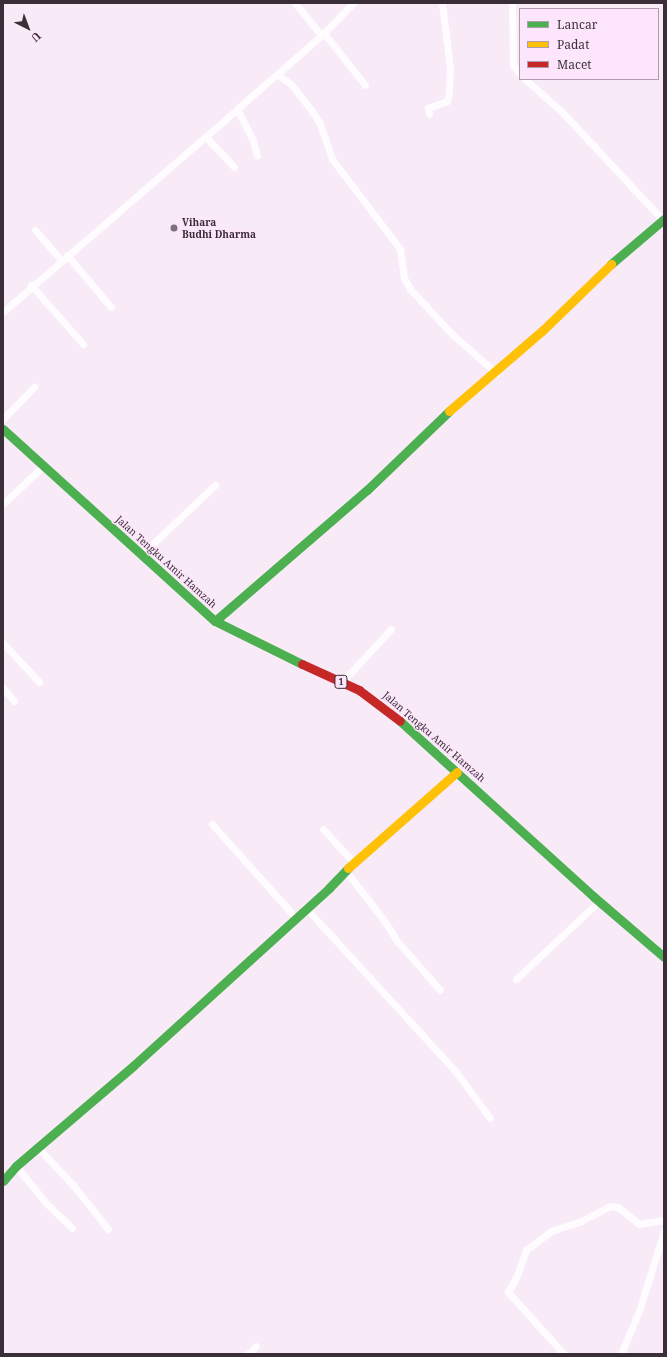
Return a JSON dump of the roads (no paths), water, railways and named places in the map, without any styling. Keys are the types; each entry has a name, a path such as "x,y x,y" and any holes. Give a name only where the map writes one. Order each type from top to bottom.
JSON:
{"main road":[{"path":"215,621 367,490 427,430 496,373 592,280 664,219"},
{"name":"Jalan Tengku Amir Hamzah","path":"3,429 215,621 267,648 342,682 384,707 599,901 664,957"},
{"path":"3,1181 16,1166 37,1147 133,1066 296,918 305,907 329,888 345,870 457,772"}],"street":[{"path":"295,3 365,84"},
{"path":"3,312 31,285 237,110 322,34 353,3"},
{"path":"429,114 428,108 447,101 449,93 450,68 442,3"},
{"path":"512,3 513,64 519,73"},
{"path":"277,74 291,84 312,111 320,124 332,160 400,249 404,278 410,289 452,334 496,373"},
{"path":"526,80 564,114 664,219"},
{"path":"237,110 253,140 257,155"},
{"path":"206,137 234,167"},
{"path":"35,230 64,257 111,307"},
{"path":"31,285 83,344"},
{"path":"3,419 34,387"},
{"path":"3,504 43,466"},
{"path":"141,555 215,485"},
{"path":"342,682 391,629"},
{"path":"3,643 39,682"},
{"path":"3,688 14,701"},
{"path":"212,824 296,918"},
{"path":"323,829 354,863"},
{"path":"345,870 386,923 397,941 440,990"},
{"path":"516,979 599,901"},
{"path":"305,907 456,1072 490,1118"},
{"path":"37,1147 73,1185 108,1229"},
{"path":"16,1166 46,1203 72,1228"},
{"path":"564,1354 508,1292 517,1276 526,1250 550,1231 581,1221 610,1206 618,1207 639,1224 664,1220"},
{"path":"621,1354 639,1311 664,1231"},
{"path":"248,1354 256,1346"}],"place":[{"name":"Vihara Budhi Dharma","path":"174,228"}]}
